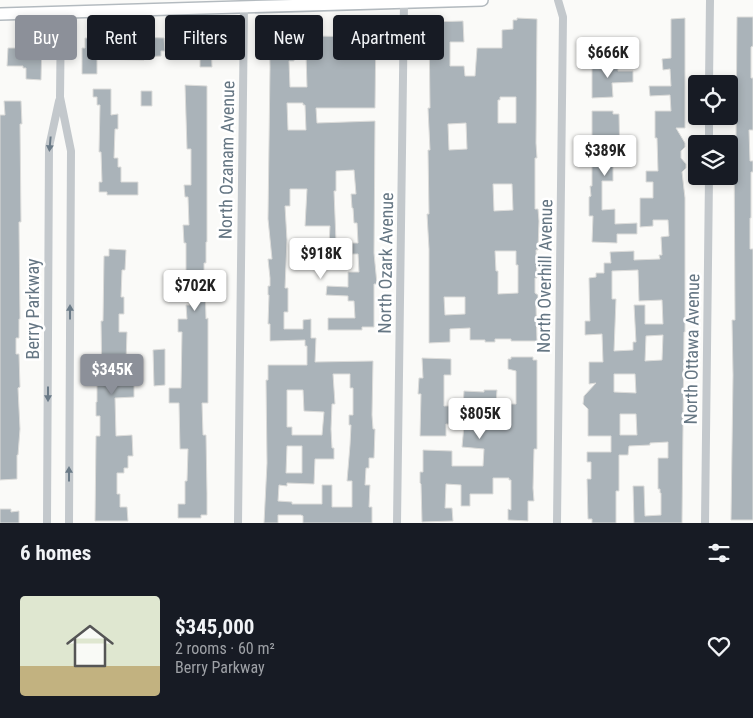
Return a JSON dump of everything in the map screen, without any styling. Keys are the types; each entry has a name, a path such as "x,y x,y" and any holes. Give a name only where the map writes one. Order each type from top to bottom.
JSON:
{"main road":[{"path":"0,14 166,5 244,8 482,0"}],"street":[{"name":"North Overhill Avenue","path":"557,523 563,17 558,0"},
{"path":"709,75 710,0"},
{"name":"North Ozark Avenue","path":"397,523 404,3"},
{"name":"North Ozanam Avenue","path":"238,523 244,8"},
{"name":"Berry Parkway","path":"47,523 49,147 60,96 61,12"},
{"name":"Berry Parkway","path":"60,96 71,151 69,523"},
{"name":"North Ottawa Avenue","path":"705,523 708,185"}],"building":[{"path":"737,17 753,17 751,78 753,78 753,130 749,130 750,161 753,161 753,172 751,172 750,249 753,249 753,520 731,520 732,320 735,320 734,185 738,185"},
{"path":"517,18 537,19 535,209 538,209 539,221 535,293 538,295 536,306 537,341 495,339 495,342 485,342 485,340 470,340 470,328 450,329 450,342 429,343 427,214 429,214 429,60 444,60 444,22 463,21 464,42 450,42 450,66 464,66 465,76 475,76 477,48 502,48 502,30 513,29 513,20 517,20","holes":["500,97 516,97 516,123 498,123 498,100 500,100","466,123 467,149 449,150 448,124","493,184 512,184 513,210 494,211","495,251 516,251 518,293 498,294 498,271 496,271","444,297 465,297 465,314 445,315"]},
{"path":"685,18 685,128 676,128 685,143 685,147 681,151 681,158 686,164 686,168 682,172 685,198 685,332 682,523 634,523 633,486 644,486 645,516 661,515 661,493 660,489 658,489 658,458 668,458 668,442 629,446 628,455 619,455 619,491 616,491 616,523 592,523 592,519 588,519 587,479 591,479 591,462 587,462 587,452 611,452 611,436 588,436 588,409 583,404 584,396 596,383 589,384 589,362 603,362 602,334 585,335 585,321 590,321 589,278 596,277 596,273 604,273 604,263 611,263 610,252 634,251 634,260 660,259 659,255 662,255 661,237 669,236 668,220 653,220 653,226 640,227 640,198 653,198 653,182 646,182 646,171 658,171 655,111 671,111 670,95 650,96 649,86 671,86 670,69 663,70 662,59 671,58 671,19","holes":["638,270 639,301 662,300 663,324 645,324 645,305 634,305 636,342 633,342 633,350 614,351 616,299 612,299 612,271","663,335 662,360 645,361 646,336","614,374 635,374 636,393 614,392","620,414 636,414 637,435 620,435"]},
{"path":"323,36 333,36 333,60 376,60 375,108 316,108 317,123 375,121 374,253 377,284 374,284 374,327 362,327 362,330 328,330 328,318 355,318 354,301 348,301 348,296 326,295 327,286 348,287 348,272 359,272 358,254 352,254 352,243 358,243 357,223 354,223 351,194 356,194 354,170 336,171 336,191 334,191 337,266 305,269 303,245 329,245 330,226 305,226 307,189 290,189 290,206 285,206 287,240 285,288 288,288 288,312 284,312 284,329 303,329 303,320 311,319 311,338 316,338 315,362 373,361 372,415 373,429 375,429 374,458 369,458 369,468 366,468 365,485 370,485 369,507 372,507 372,523 303,523 303,516 301,515 278,515 278,523 264,523 267,463 266,380 268,380 268,365 307,365 307,346 305,346 305,340 270,341 270,324 268,324 268,286 270,286 270,278 268,259 272,259 268,219 270,60 294,60 289,61 290,87 307,87 306,60 323,60","holes":["287,103 303,103 305,105 306,130 288,130","333,374 350,374 350,388 353,388 353,415 349,415 349,425 351,425 347,481 352,481 352,507 332,507 332,485 322,485 322,504 292,504 292,502 278,501 279,485 287,486 287,483 314,484 315,459 334,459 331,429 332,404 335,404","287,390 303,390 304,411 324,412 322,435 292,435 292,427 287,427","287,446 302,446 302,473 286,473"]},
{"path":"85,38 87,38 87,60 97,60 97,74 82,74 82,48 85,48"},
{"path":"155,38 164,38 165,51 161,51 161,56 155,56"},
{"path":"8,48 15,48 15,60 41,60 41,80 26,79 26,68 23,68 23,66 7,66"},
{"path":"200,60 212,60 212,67 200,67"},
{"path":"592,64 618,64 618,71 633,71 633,82 612,83 613,97 592,98"},
{"path":"185,85 207,86 207,242 204,284 206,319 208,318 208,403 202,403 203,435 206,435 207,515 201,515 201,518 178,518 178,504 185,504 188,449 180,449 179,403 169,403 169,388 181,388 182,332 178,332 178,319 187,319 186,305 190,305 190,285 176,285 176,271 186,271 186,243 184,243 183,225 189,225 188,197 185,197 184,185 191,185 191,149 187,149"},
{"path":"93,89 111,89 111,115 118,114 118,129 115,129 114,158 118,158 118,167 121,167 121,182 138,182 138,195 107,195 107,192 99,192 99,182 102,182 101,152 99,152 100,105 97,105 97,97 93,97"},
{"path":"141,91 152,91 152,106 141,106"},
{"path":"4,101 21,101 20,319 19,338 16,338 16,354 19,354 20,429 17,479 0,480 0,115 5,115"},
{"path":"592,111 613,111 613,114 619,114 620,162 613,163 613,181 602,181 602,210 615,209 615,224 637,223 637,234 617,234 617,243 592,242 593,216 589,216 589,197 591,196 590,186 592,186"},
{"path":"109,249 126,250 125,270 122,270 121,297 124,297 124,314 119,314 119,332 127,332 126,362 118,362 118,382 134,382 134,397 115,398 116,436 132,435 133,456 128,456 128,468 124,468 124,473 117,473 117,494 120,494 120,507 127,507 128,521 95,521 96,436 100,436 100,416 96,416 96,402 97,385 102,385 101,321 103,321 104,256 109,256"},
{"path":"165,349 165,385 154,386 153,350"},
{"path":"511,357 533,357 533,360 537,360 537,449 534,449 534,501 528,501 528,521 508,520 508,509 511,510 511,480 509,478 493,478 493,494 470,494 470,506 461,506 461,485 446,484 445,508 452,508 453,521 422,522 420,472 423,472 423,450 452,451 452,466 483,466 484,449 462,447 464,425 446,424 446,436 420,436 421,394 418,394 419,378 423,378 422,358 451,359 451,375 444,375 444,406 463,406 464,391 484,392 484,390 497,390 496,404 516,404 516,371 508,369 508,359 511,359"},
{"path":"0,509 11,509 11,512 19,511 19,523 0,523"}]}
